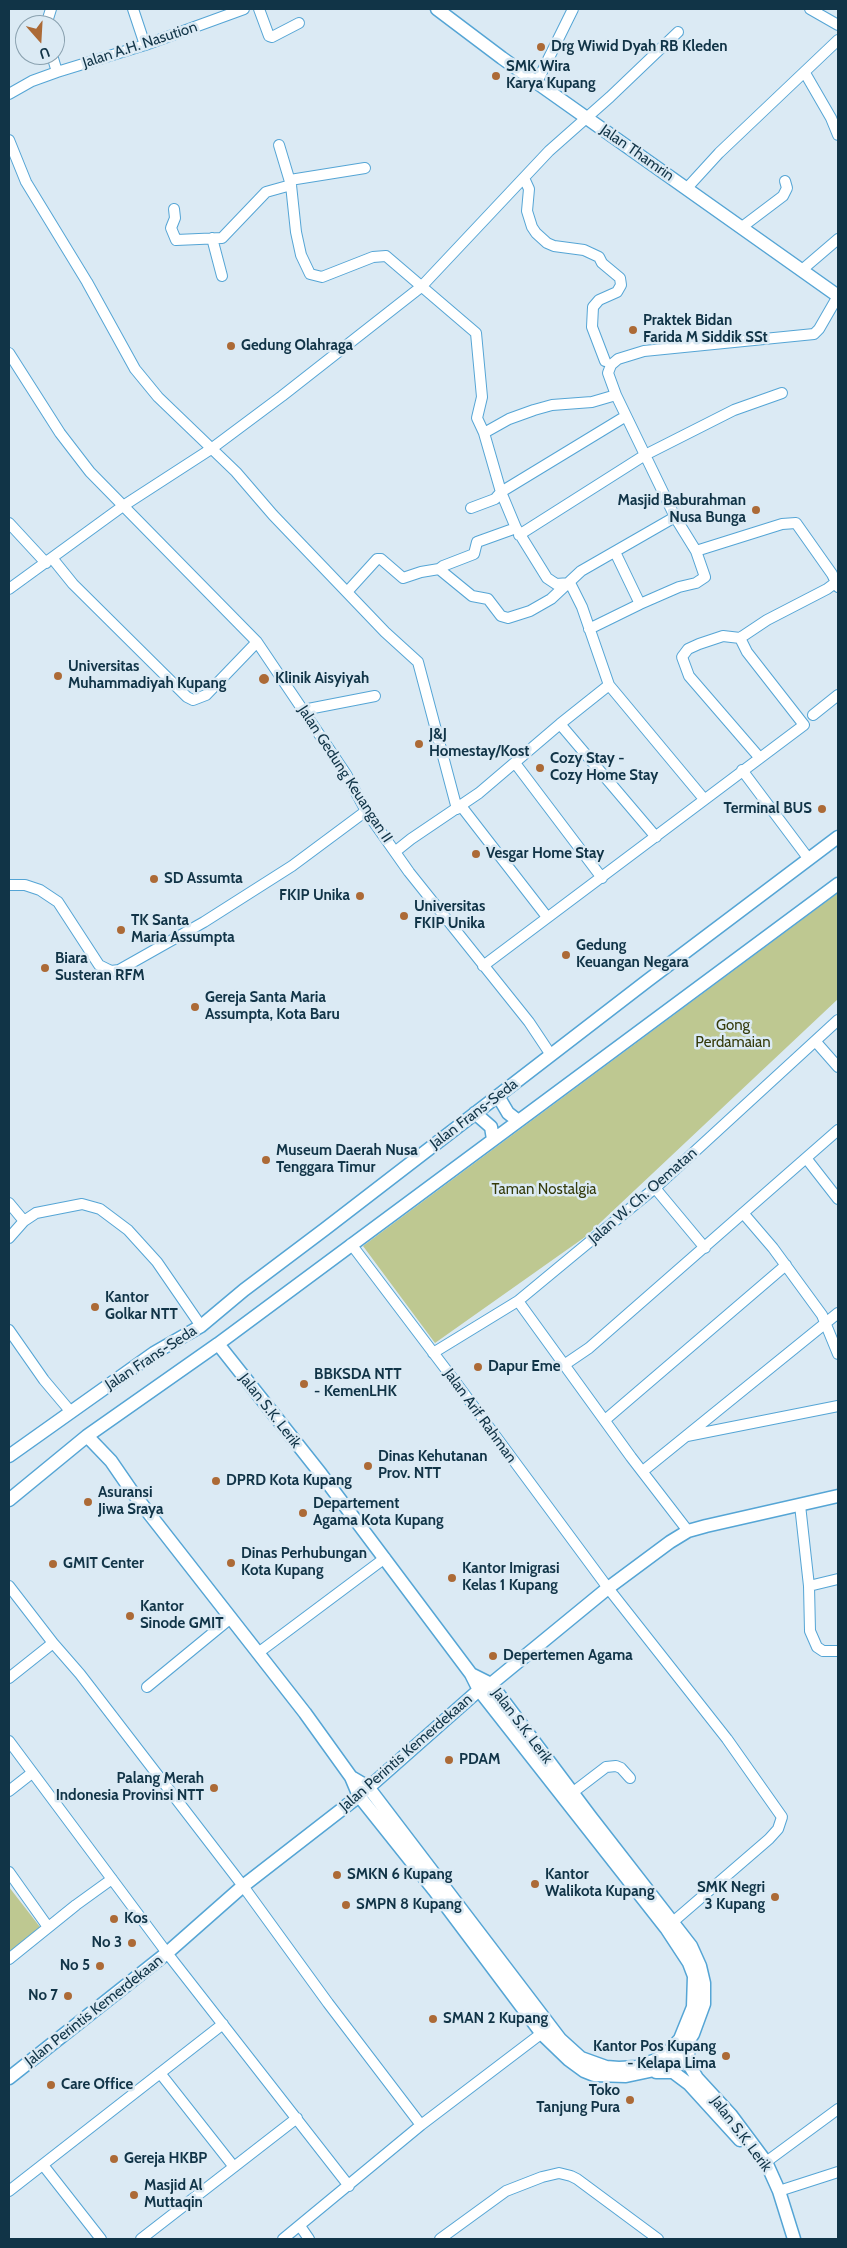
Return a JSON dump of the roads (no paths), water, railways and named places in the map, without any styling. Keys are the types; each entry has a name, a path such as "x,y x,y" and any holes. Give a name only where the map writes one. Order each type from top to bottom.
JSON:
{"main road":[{"name":"Jalan Thamrin","path":"437,9 586,118 803,269 838,296"},
{"name":"Jalan Frans-Seda","path":"9,1456 154,1353 201,1326 244,1290 326,1229 550,1055 838,837"},
{"name":"Jalan Frans-Seda","path":"9,1500 87,1436 218,1344 517,1120 838,884"},
{"path":"498,1096 508,1113 517,1120"},
{"path":"475,1113 491,1128 493,1139"},
{"name":"Jalan S.K. Lerik","path":"218,1344 385,1558 471,1674 485,1687 572,1793 670,1925 691,1946 700,1966 704,1983 704,2004 693,2034 687,2061 697,2078 731,2115 766,2162 779,2191 794,2239"},
{"path":"87,1436 111,1461 133,1493 258,1653"},
{"name":"Jalan Perintis Kemerdekaan","path":"9,2078 167,1953 243,1886 363,1792 485,1687 608,1588 670,1542 688,1531 838,1496"},
{"name":"Jalan S.K. Lerik","path":"258,1653 568,2060 584,2071 606,2076 626,2076 644,2073 658,2069 675,2060 693,2034"},
{"path":"485,1687 670,1925 694,1976 693,2007 680,2039 666,2054 637,2066 606,2067 581,2058 546,2030"},
{"name":"Jalan S.K. Lerik","path":"644,2073 673,2072 689,2084 735,2133 760,2168 774,2198 786,2239"}],"street":[{"path":"133,9 145,44"},
{"name":"Jalan A.H. Nasution","path":"9,94 32,81 244,9"},
{"path":"259,9 269,36 272,37 299,23"},
{"path":"537,82 573,9"},
{"path":"810,9 838,26"},
{"path":"9,589 123,506 211,449 421,287 549,151 678,32"},
{"path":"687,188 719,154 838,40"},
{"path":"55,65 57,72"},
{"path":"805,73 831,118 838,135"},
{"path":"9,140 26,182 87,282 135,369 158,397 236,472 273,515 385,632 418,662 459,807 547,917"},
{"path":"279,144 290,182 296,232 303,261 310,274 322,277 373,257 386,256 477,335 482,397 477,418 484,433 501,492 518,531 547,578 556,584 570,583"},
{"path":"174,209 175,218 172,228 174,239 180,241 222,238 266,192 290,182 365,168"},
{"path":"524,178 529,189 527,211 529,220 536,233 547,243 554,246 584,250 598,257 602,263 620,278 621,285 617,292 599,300 594,304 592,310 592,327 605,361"},
{"path":"742,227 783,196 787,188 785,181"},
{"path":"212,238 222,276"},
{"path":"803,269 838,239"},
{"path":"589,629 640,604 704,578 705,575 696,551 675,517 616,395 608,373 611,365 618,360 644,351 814,334 819,329 838,296"},
{"name":"Jalan Gedung Keuangan II","path":"9,353 60,433 90,472 257,642 346,774 366,811 409,872 529,1022 550,1055"},
{"path":"347,592 378,559 401,578 439,569 474,554 477,542 518,531 645,455 734,410 782,393"},
{"path":"484,433 509,419 534,410 552,405 592,402 616,395"},
{"path":"471,508 495,499 501,492 626,416"},
{"path":"439,569 472,596 488,599 501,616 508,618 530,611 551,599 581,571 675,517"},
{"path":"9,523 74,584 186,697 193,700 206,695 257,642"},
{"path":"696,551 773,526 796,523 832,574 837,585 767,620 740,638 723,636 688,649 682,657 689,676 759,757"},
{"path":"615,552 640,604"},
{"path":"570,583 609,686 704,799"},
{"path":"483,966 804,725 747,652 740,638"},
{"path":"396,851 459,807 609,686"},
{"path":"813,715 838,695"},
{"path":"303,710 375,696"},
{"path":"560,724 656,837"},
{"path":"515,763 602,878"},
{"path":"742,770 808,858"},
{"path":"9,885 25,885 45,893 58,902 99,965 109,971 118,970 204,922 292,866 366,811"},
{"name":"Jalan W. Ch. Oematan","path":"433,1353 518,1301 655,1188 838,1020"},
{"path":"816,1042 838,1067"},
{"path":"564,1365 589,1348 838,1130"},
{"path":"806,1158 838,1199"},
{"path":"655,1188 705,1248"},
{"path":"9,1203 24,1221"},
{"path":"9,1238 24,1221 36,1213 82,1204 100,1209 128,1230 158,1262 201,1326"},
{"path":"743,1213 786,1265 826,1322 838,1354"},
{"name":"Jalan Arif Rahman","path":"351,1244 608,1588 699,1703 782,1817 778,1828 769,1839 670,1925"},
{"path":"605,1420 786,1265"},
{"path":"518,1301 688,1531"},
{"path":"643,1472 838,1313"},
{"path":"9,1330 39,1373 71,1412"},
{"path":"685,1436 838,1406"},
{"path":"800,1504 809,1586 810,1631 813,1641 823,1651 838,1651"},
{"path":"258,1653 385,1558"},
{"path":"809,1586 838,1579"},
{"path":"9,1586 53,1643 80,1674 243,1886 328,2003 421,2125"},
{"path":"147,1687 231,1618"},
{"path":"9,1678 53,1643"},
{"path":"9,1742 167,1953 349,2186"},
{"path":"572,1793 611,1765 621,1768 630,1778"},
{"path":"9,1791 32,1773"},
{"path":"9,1872 48,1927"},
{"path":"9,1959 112,1879"},
{"path":"9,2191 223,2024"},
{"path":"283,2239 349,2186 376,2160 546,2030"},
{"path":"160,2073 234,2167"},
{"path":"766,2162 838,2109"},
{"path":"141,2239 296,2118"},
{"path":"43,2164 101,2239"},
{"path":"779,2191 838,2172"},
{"path":"440,2239 506,2191 542,2177 559,2173 577,2179 658,2239"},
{"path":"300,2226 309,2239"}],"place":[{"name":"Drg Wiwid Dyah RB Kleden","path":"541,47"},
{"name":"SMK Wira Karya Kupang","path":"496,76"},
{"name":"Praktek Bidan Farida M Siddik SSt","path":"633,330"},
{"name":"Gedung Olahraga","path":"231,346"},
{"name":"Masjid Baburahman Nusa Bunga","path":"756,510"},
{"name":"Universitas Muhammadiyah Kupang","path":"58,676"},
{"name":"Klinik Aisyiyah","path":"264,679"},
{"name":"J&J Homestay/Kost","path":"419,744"},
{"name":"Cozy Stay - Cozy Home Stay","path":"540,768"},
{"name":"Terminal BUS","path":"822,809"},
{"name":"Vesgar Home Stay","path":"476,854"},
{"name":"SD Assumta","path":"154,879"},
{"name":"FKIP Unika","path":"360,896"},
{"name":"Universitas FKIP Unika","path":"404,916"},
{"name":"TK Santa Maria Assumpta","path":"121,930"},
{"name":"Gedung Keuangan Negara","path":"566,955"},
{"name":"Biara Susteran RFM","path":"45,968"},
{"name":"Gereja Santa Maria Assumpta, Kota Baru","path":"195,1007"},
{"name":"Museum Daerah Nusa Tenggara Timur","path":"266,1160"},
{"name":"Kantor Golkar NTT","path":"95,1307"},
{"name":"Dapur Eme","path":"478,1367"},
{"name":"BBKSDA NTT - KemenLHK","path":"304,1384"},
{"name":"Dinas Kehutanan Prov. NTT","path":"368,1466"},
{"name":"DPRD Kota Kupang","path":"216,1481"},
{"name":"Asuransi Jiwa Sraya","path":"88,1502"},
{"name":"Departement Agama Kota Kupang","path":"303,1513"},
{"name":"Dinas Perhubungan Kota Kupang","path":"231,1563"},
{"name":"GMIT Center","path":"53,1564"},
{"name":"Kantor Imigrasi Kelas 1 Kupang","path":"452,1578"},
{"name":"Kantor Sinode GMIT","path":"130,1616"},
{"name":"Depertemen Agama","path":"493,1656"},
{"name":"PDAM","path":"449,1760"},
{"name":"Palang Merah Indonesia Provinsi NTT","path":"214,1788"},
{"name":"SMKN 6 Kupang","path":"337,1875"},
{"name":"Kantor Walikota Kupang","path":"535,1884"},
{"name":"SMK Negri 3 Kupang","path":"775,1897"},
{"name":"SMPN 8 Kupang","path":"346,1905"},
{"name":"Kos","path":"114,1919"},
{"name":"No 3","path":"132,1943"},
{"name":"No 5","path":"100,1966"},
{"name":"No 7","path":"68,1996"},
{"name":"SMAN 2 Kupang","path":"433,2019"},
{"name":"Kantor Pos Kupang - Kelapa Lima","path":"726,2056"},
{"name":"Care Office","path":"51,2085"},
{"name":"Toko Tanjung Pura","path":"630,2100"},
{"name":"Gereja HKBP","path":"114,2159"},
{"name":"Masjid Al Muttaqin","path":"134,2195"}],"park label":[{"name":"Gong Perdamaian","path":"733,1034"},
{"name":"Taman Nostalgia","path":"544,1190"}]}
